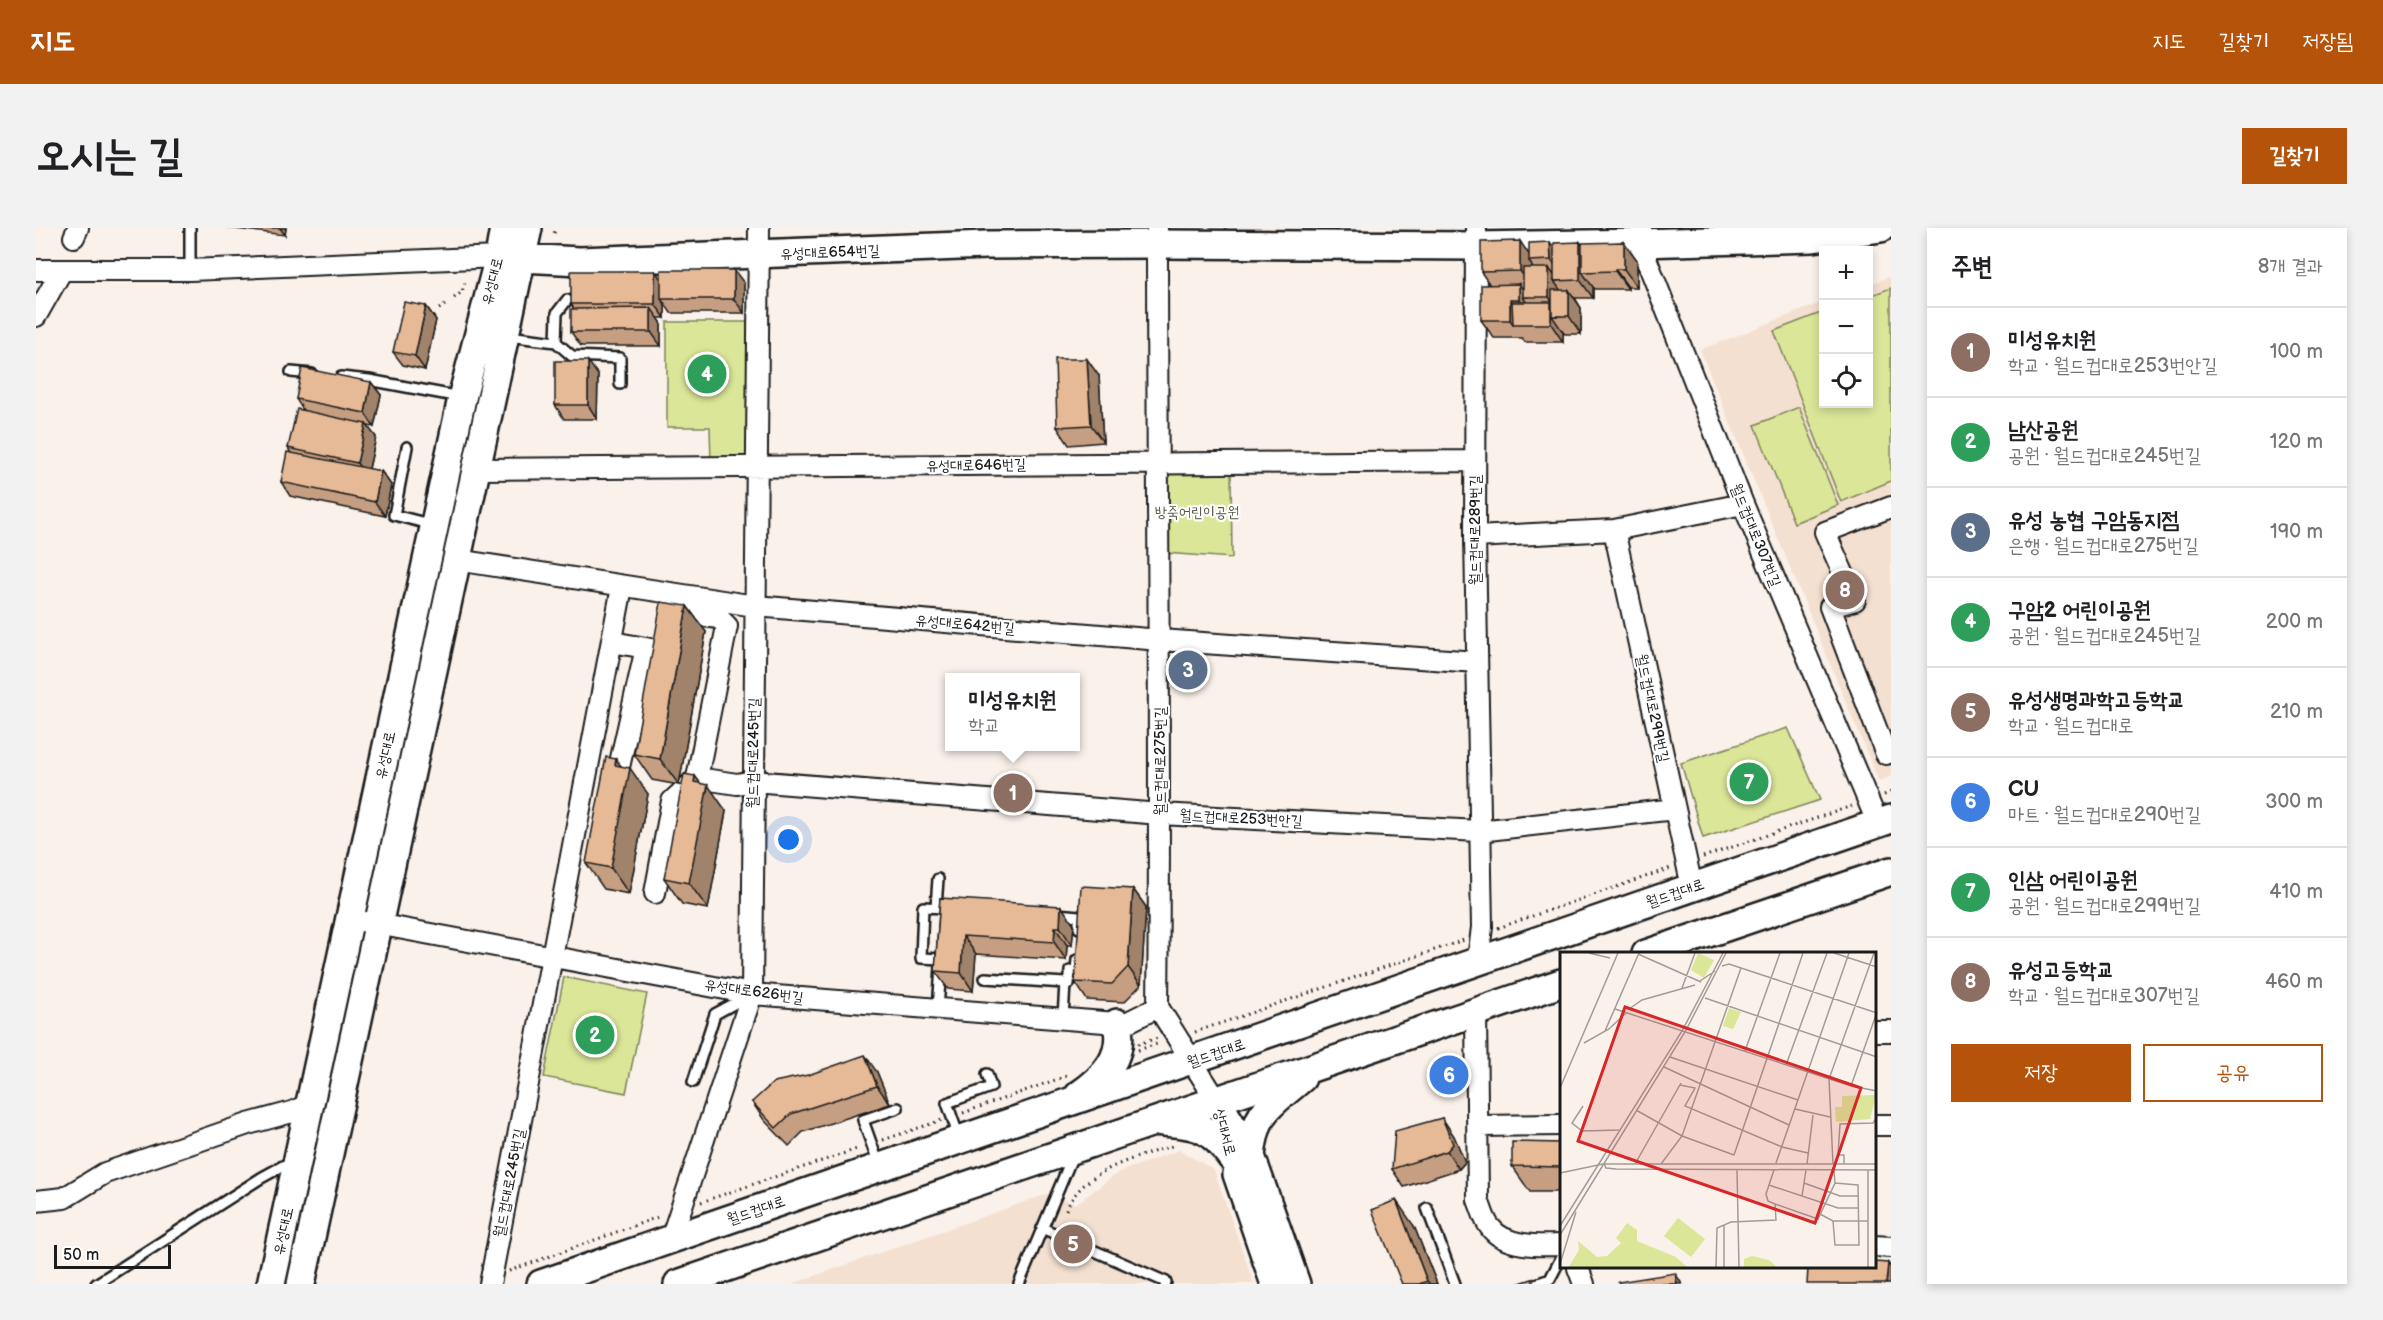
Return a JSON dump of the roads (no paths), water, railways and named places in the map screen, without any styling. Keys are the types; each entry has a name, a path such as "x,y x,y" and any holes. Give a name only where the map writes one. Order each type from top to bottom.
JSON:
{"street":[{"name":"유성대로","path":"301,1284 377,924 506,336 511,258 504,228"},
{"name":"월드컵대로245번길","path":"669,1226 752,994 759,228"},
{"name":"유성대로654번길","path":"511,258 580,261 759,255 986,237 1640,236 1813,233 1881,228"},
{"name":"유성대로","path":"271,1284 462,398 511,258 541,230"},
{"name":"월드컵대로275번길","path":"1157,236 1160,640 1158,1007"},
{"name":"월드컵대로307번길","path":"1640,236 1743,504 1887,807"},
{"name":"월드컵대로289번길","path":"1469,950 1482,927 1475,537 1476,237"},
{"path":"36,270 190,270 511,258"},
{"path":"36,316 62,270"},
{"name":"유성대로646번길","path":"477,469 1475,461"},
{"path":"1475,537 1614,530 1743,504"},
{"path":"1891,507 1825,532 1855,600 1830,607 1886,754 1891,752"},
{"name":"월드컵대로299번길","path":"1614,530 1692,887"},
{"name":"유성대로642번길","path":"457,560 755,606 1160,640 1477,662"},
{"name":"월드컵대로245번길","path":"490,1284 622,587"},
{"path":"612,642 668,652 678,613 719,618 727,626 697,778 672,801 655,893"},
{"path":"617,776 646,648"},
{"name":"월드컵대로253번안길","path":"697,778 737,784 753,781 1160,814 1479,831"},
{"name":"월드컵대로","path":"541,1284 669,1226 879,1167 1192,1062 1469,950 1692,887 1887,807"},
{"path":"1479,831 1675,809"},
{"path":"1658,952 1702,945 1891,871"},
{"name":"유성대로626번길","path":"350,919 752,994 1117,1023 1128,1022 1158,1007"},
{"path":"678,1284 1560,983"},
{"path":"1158,1007 1217,1101"},
{"path":"1476,1011 1479,1200 1490,1228 1508,1240 1538,1246 1560,1245"},
{"path":"1067,1103 1096,1083 1114,1059 1121,1039 1117,1023"},
{"path":"1157,1122 1187,1124 1208,1130 1241,1157 1253,1135 1258,1119 1269,1104 1314,1067"},
{"name":"상대서로","path":"1217,1101 1221,1130 1241,1157 1296,1284"},
{"path":"36,1201 64,1198 105,1173 248,1124 292,1112 311,1103"},
{"path":"1479,1126 1560,1125"},
{"name":"상대서로","path":"1241,1157 1275,1284"},
{"path":"1578,1269 1584,1284"}],"lane":[{"path":"190,228 190,270"},
{"path":"556,342 557,313 567,300"},
{"path":"506,336 556,342 572,356 620,358 621,384"},
{"path":"291,372 325,375"},
{"path":"336,376 462,398"},
{"path":"407,447 394,515 435,525"},
{"path":"938,879 940,907 944,918"},
{"path":"941,959 921,958 924,907 956,908"},
{"path":"1046,914 1079,916 1078,938"},
{"path":"938,1009 942,949"},
{"path":"985,978 1069,984 1070,970 1076,971 1077,949"},
{"path":"1063,1018 1065,983"},
{"path":"693,1082 715,1014 752,994"},
{"path":"960,1140 947,1103 991,1087 987,1074"},
{"path":"879,1167 863,1120 898,1108"},
{"path":"1019,1284 1076,1150"},
{"path":"96,1284 261,1178 299,1157"},
{"path":"1427,1208 1455,1284"},
{"path":"1042,1228 1166,1284"},
{"path":"1536,1284 1551,1281 1560,1260"}],"place":[{"name":"구암2 어린이공원","path":"707,374"},
{"name":"유성고등학교","path":"1845,590"},
{"name":"유성 농협 구암동지점","path":"1188,670"},
{"name":"인삼 어린이공원","path":"1749,782"},
{"name":"미성유치원","path":"1013,793"},
{"name":"남산공원","path":"595,1035"},
{"name":"CU","path":"1449,1075"},
{"name":"유성생명과학고등학교","path":"1073,1244"}],"park label":[{"name":"방죽어린이공원","path":"1197,512"}]}
